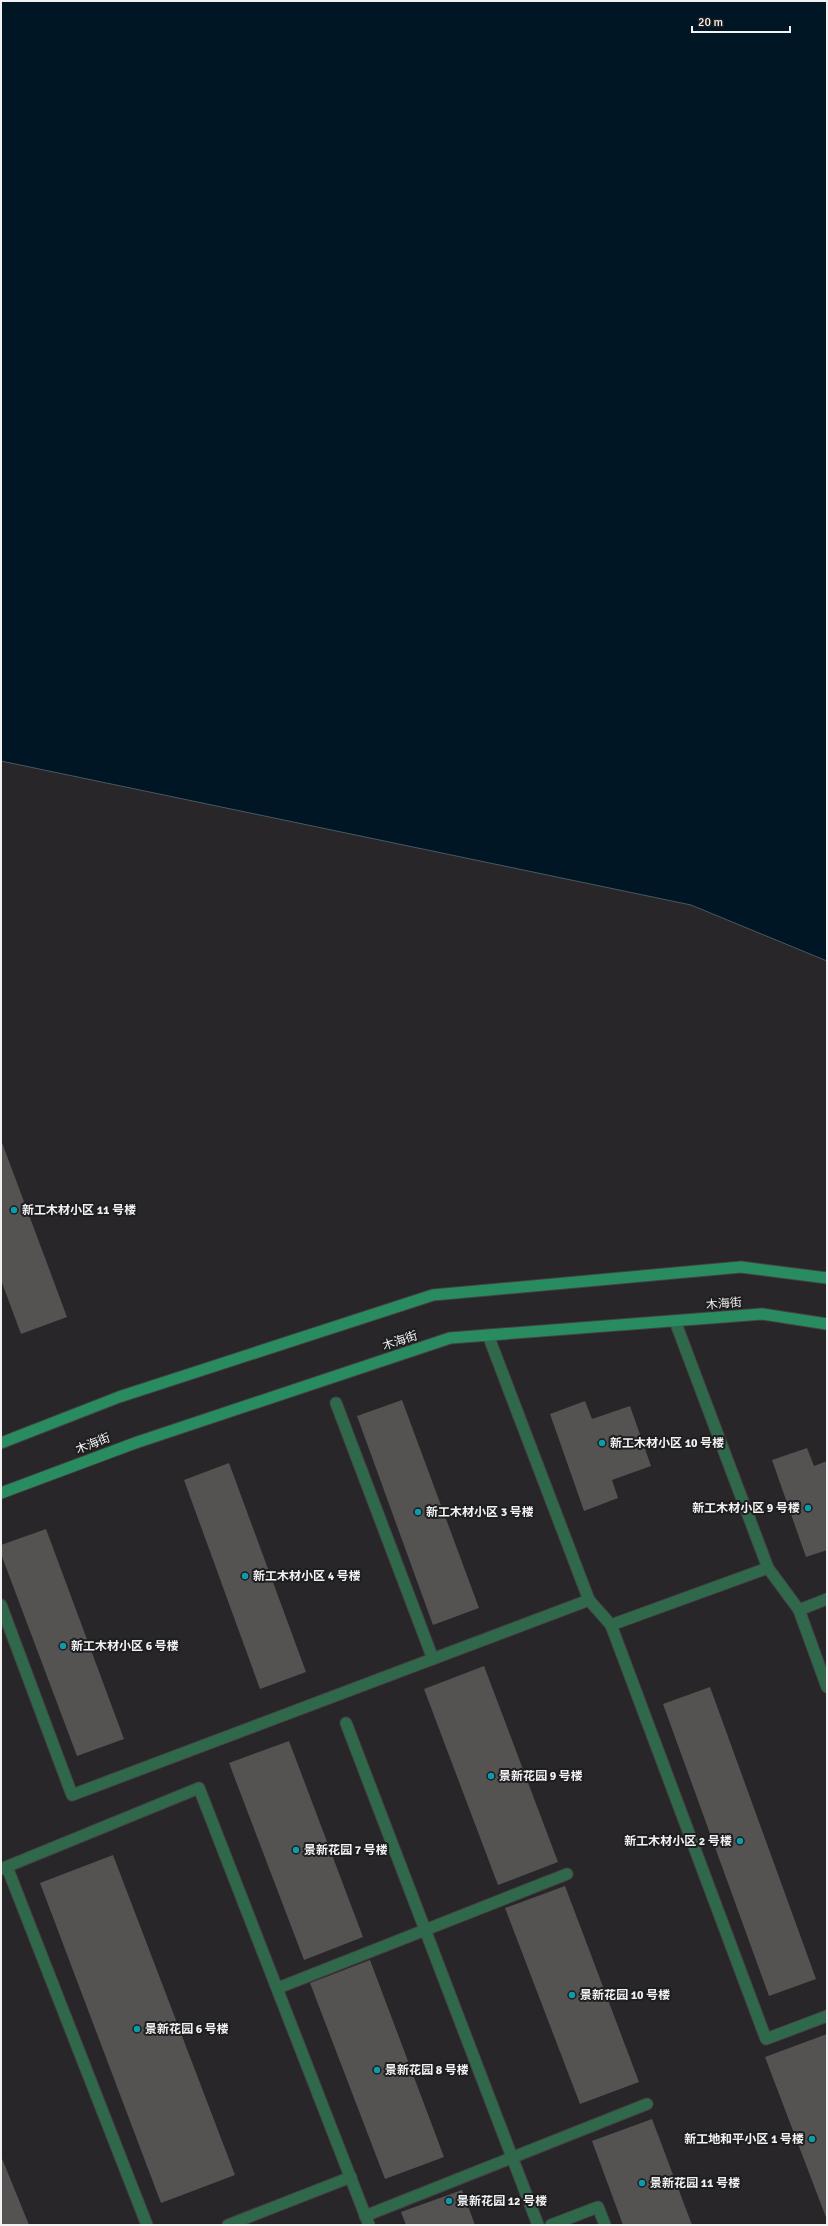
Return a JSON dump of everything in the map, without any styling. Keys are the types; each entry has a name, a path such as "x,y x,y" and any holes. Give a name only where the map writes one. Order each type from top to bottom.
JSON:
{"main road":[{"path":"1,1443 119,1397 433,1295 740,1267 827,1278"},
{"name":"木海街","path":"1,1493 135,1443 450,1338 762,1314 827,1324"}],"street":[{"path":"675,1321 768,1568 799,1610 827,1687"},
{"path":"488,1335 589,1600 611,1625 766,2038 827,2016"},
{"path":"336,1403 433,1659"},
{"path":"611,1625 768,1568"},
{"path":"799,1610 827,1599"},
{"path":"1,1605 72,1795 589,1600"},
{"path":"346,1723 538,2225"},
{"path":"147,2225 4,1868 199,1788 367,2220 512,2158 647,2104"},
{"path":"278,1988 567,1874"},
{"path":"228,2225 351,2177"},
{"path":"551,2225 598,2207 605,2225"}],"water":[{"path":"1,1 827,1 827,961 691,905 1,761"}],"building":[{"name":"新工木材小区 11 号楼","path":"1,1140 67,1317 21,1334 1,1280"},
{"name":"新工木材小区 3 号楼","path":"402,1400 479,1608 433,1625 357,1416"},
{"name":"新工木材小区 10 号楼","path":"585,1401 592,1419 630,1406 651,1466 612,1480 618,1498 584,1511 550,1414"},
{"name":"新工木材小区 9 号楼","path":"807,1448 814,1466 827,1461 827,1550 806,1557 772,1460"},
{"name":"新工木材小区 4 号楼","path":"229,1463 306,1672 260,1689 184,1480"},
{"name":"新工木材小区 6 号楼","path":"46,1529 124,1739 77,1756 1,1554 1,1545"},
{"name":"景新花园 9 号楼","path":"484,1666 558,1862 498,1885 424,1689"},
{"name":"新工木材小区 2 号楼","path":"710,1687 816,1979 769,1996 663,1704"},
{"name":"景新花园 7 号楼","path":"289,1741 363,1937 304,1960 229,1763"},
{"name":"景新花园 6 号楼","path":"113,1855 235,2175 161,2203 40,1883"},
{"name":"景新花园 10 号楼","path":"565,1886 639,2082 580,2104 505,1908"},
{"name":"景新花园 8 号楼","path":"370,1960 444,2157 385,2179 310,1983"},
{"name":"新工地和平小区 1 号楼","path":"827,2034 827,2220 765,2057"},
{"name":"景新花园 11 号楼","path":"652,2119 692,2225 623,2225 592,2141"},
{"path":"1,2156 29,2225 1,2225"},
{"name":"景新花园 12 号楼","path":"462,2190 475,2225 406,2225 401,2212"}],"place":[{"name":"新工木材小区 11 号楼","path":"14,1210"},
{"name":"新工木材小区 10 号楼","path":"602,1443"},
{"name":"新工木材小区 9 号楼","path":"808,1508"},
{"name":"新工木材小区 3 号楼","path":"418,1512"},
{"name":"新工木材小区 4 号楼","path":"245,1576"},
{"name":"新工木材小区 6 号楼","path":"63,1646"},
{"name":"景新花园 9 号楼","path":"491,1776"},
{"name":"新工木材小区 2 号楼","path":"740,1841"},
{"name":"景新花园 7 号楼","path":"296,1850"},
{"name":"景新花园 10 号楼","path":"572,1995"},
{"name":"景新花园 6 号楼","path":"137,2029"},
{"name":"景新花园 8 号楼","path":"377,2070"},
{"name":"新工地和平小区 1 号楼","path":"812,2139"},
{"name":"景新花园 11 号楼","path":"642,2183"},
{"name":"景新花园 12 号楼","path":"449,2201"}]}
